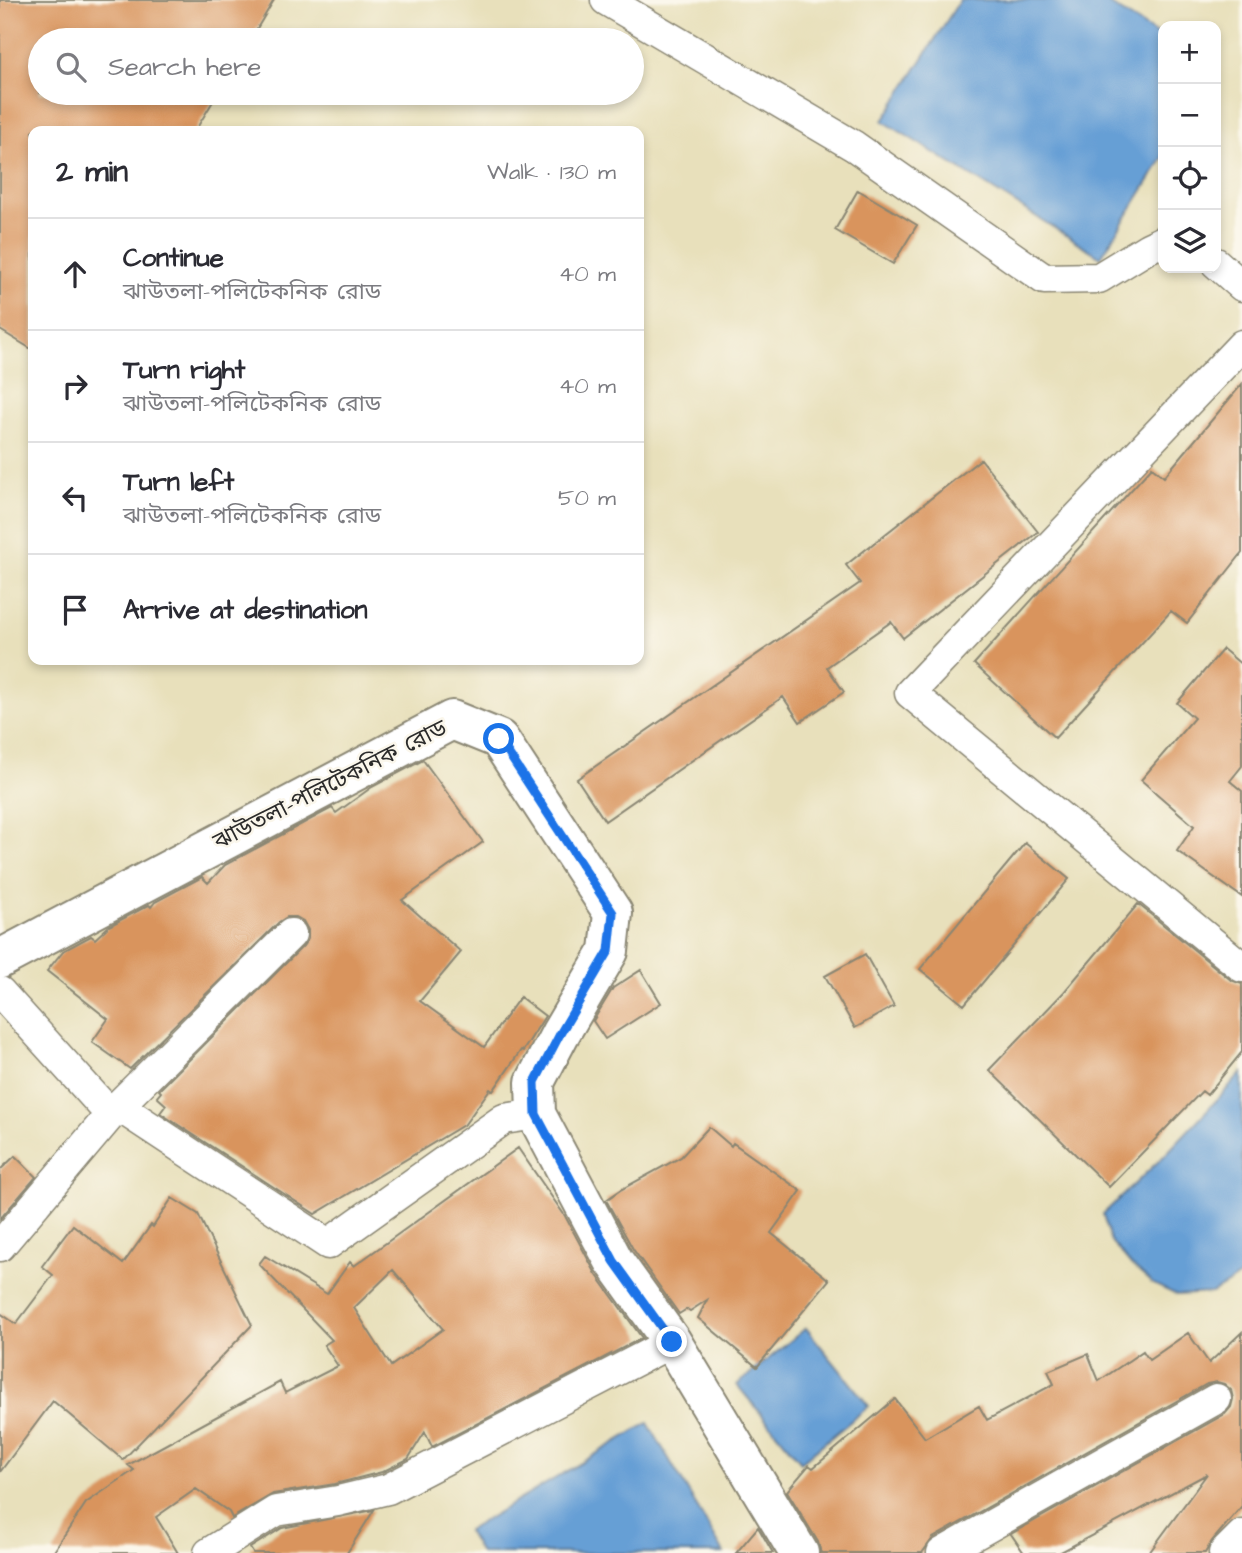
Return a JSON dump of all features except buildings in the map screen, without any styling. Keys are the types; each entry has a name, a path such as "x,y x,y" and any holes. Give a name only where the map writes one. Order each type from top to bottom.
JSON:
{"main road":[{"name":"ঝাউতলা-পলিটেকনিক রোড","path":"0,959 452,720 499,739 613,913 609,951 535,1082 536,1114 614,1261 672,1342 799,1553"}],"street":[{"path":"606,0 855,146 1044,279 1099,278 1158,243"},
{"path":"1221,268 1242,286"},
{"path":"1242,345 910,693 1242,967"},
{"path":"0,1246 114,1111 291,934"},
{"path":"0,992 114,1111 328,1244 504,1119 536,1114"},
{"path":"209,1553 276,1511 338,1501 388,1489 672,1342"},
{"path":"942,1553 1216,1399"},
{"path":"1224,1553 1242,1535"}],"water":[{"path":"960,0 1103,0 1158,35 1158,166 1101,257 883,121"},
{"path":"1242,1073 1242,1275 1212,1293 1177,1295 1153,1284 1130,1264 1110,1240 1103,1214 1165,1155"},
{"path":"806,1328 869,1406 801,1462 737,1385"},
{"path":"648,1423 724,1553 480,1553 467,1531"}],"route":[{"path":"499,739 613,913 609,951 535,1082 536,1114 614,1261 672,1342"}]}
